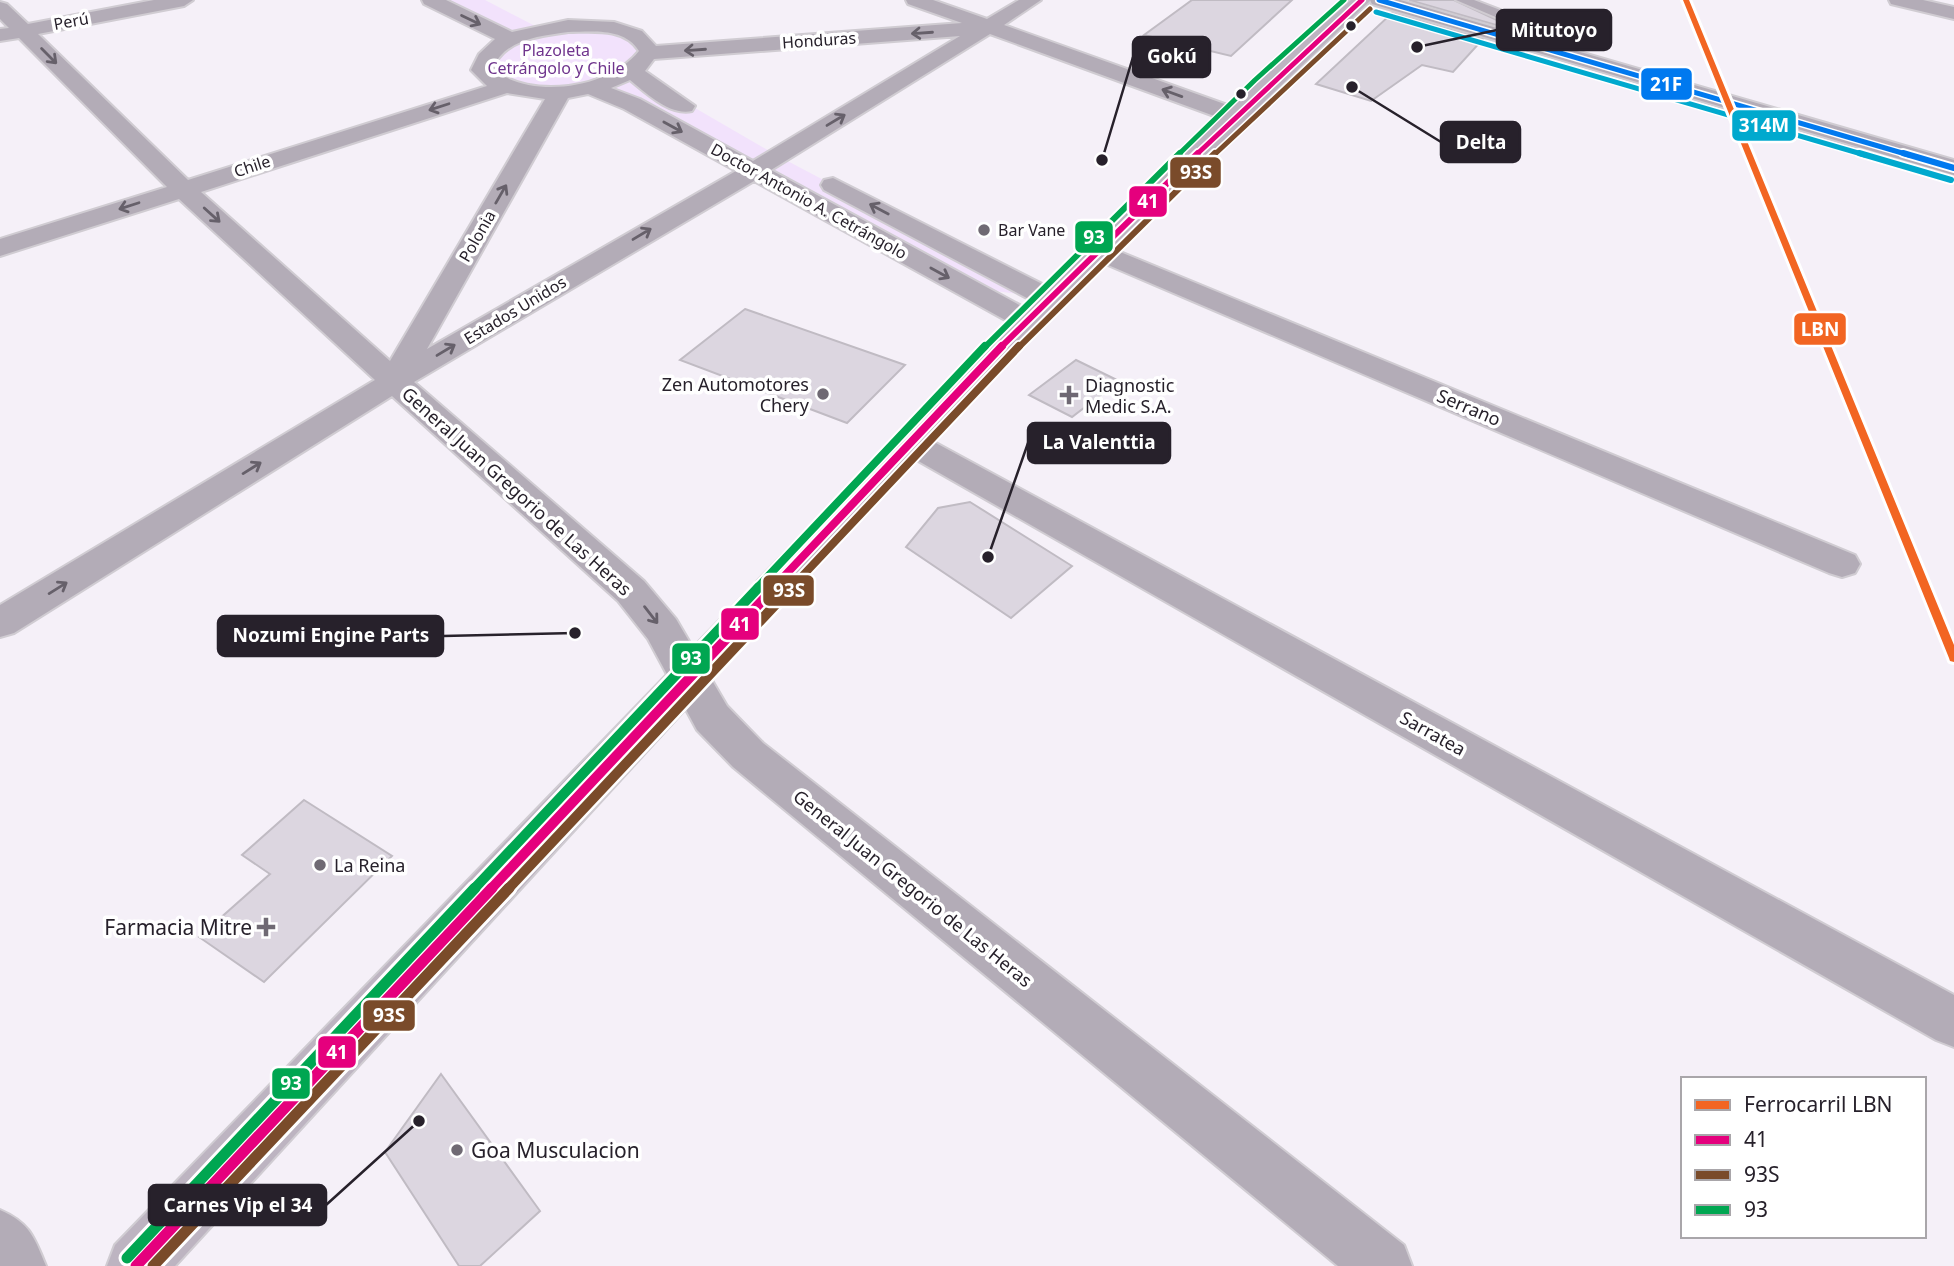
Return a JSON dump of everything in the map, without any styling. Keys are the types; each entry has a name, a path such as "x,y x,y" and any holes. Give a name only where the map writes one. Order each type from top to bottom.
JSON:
{"main road":[{"path":"136,1266 1026,320 1236,116 1363,0"}],"street":[{"name":"Perú","path":"11,32 184,0"},
{"path":"431,0 511,39"},
{"path":"915,0 1236,116"},
{"name":"Estados Unidos","path":"0,623 761,156 990,27 1032,0"},
{"path":"1379,0 1954,167"},
{"path":"1898,0 1954,13"},
{"name":"General Juan Gregorio de Las Heras","path":"0,8 11,32 394,381 632,590 662,629 712,718 748,755 1383,1266"},
{"path":"520,18 543,30"},
{"path":"593,26 616,28 643,39 648,53 645,61 633,72 612,81 559,92 505,87 489,79 482,70 484,59 511,39 543,30 593,26"},
{"name":"Honduras","path":"648,53 990,27"},
{"name":"Doctor Antonio A. Cetrángolo","path":"633,72 661,94 708,119"},
{"name":"Chile","path":"0,248 505,87"},
{"name":"Doctor Antonio A. Cetrángolo","path":"589,87 808,172 1048,298"},
{"name":"Polonia","path":"394,381 559,92"},
{"name":"Doctor Antonio A. Cetrángolo","path":"761,156 1026,320"},
{"name":"Serrano","path":"1096,250 1842,564"},
{"name":"Sarratea","path":"911,443 1954,1023"},
{"path":"0,1239 17,1266"}],"lane":[{"path":"1462,0 1511,19 1512,25 1497,35"}],"green space":[{"path":"431,0 485,0 543,30 511,39"},
{"name":"Plazoleta Cetrángolo y Chile","path":"586,29 629,39 639,50 636,60 594,81 548,88 517,83 493,68 503,49 537,35"},
{"path":"633,72 778,156 1048,298 973,288 589,87"}],"building":[{"path":"1192,0 1292,0 1231,56 1144,35"},
{"path":"1409,0 1454,0 1499,21 1496,25"},
{"path":"1392,13 1483,39 1453,72 1422,65 1371,101 1316,84"},
{"name":"Zen Automotores Chery","path":"745,309 905,365 847,423 680,360"},
{"name":"Diagnostic Medic S.A.","path":"1076,360 1119,381 1072,417 1029,395"},
{"path":"970,502 1072,566 1011,618 906,547 938,508"},
{"path":"304,800 392,856 264,982 199,937 270,874 242,855"},
{"path":"441,1074 540,1211 480,1266 459,1266 385,1152"}],"rail line":[{"name":"LBN","path":"1686,0 1954,658"}],"transit line":[{"name":"93","path":"127,1258 1017,312 1255,80 1344,0"},
{"name":"41","path":"136,1266 1026,320 1264,89 1362,0"},
{"name":"21F","path":"1379,0 1954,168"},
{"name":"93S","path":"153,1266 1035,329 1272,98 1370,9"},
{"name":"314M","path":"1376,12 1951,180"}],"place":[{"name":"Mitutoyo","path":"1417,47"},
{"name":"Delta","path":"1352,87"},
{"name":"Gokú","path":"1102,160"},
{"name":"Bar Vane","path":"984,230"},
{"name":"Zen Automotores Chery","path":"823,394"},
{"name":"Diagnostic Medic S.A.","path":"1069,395"},
{"name":"La Valenttia","path":"988,557"},
{"name":"Nozumi Engine Parts","path":"575,633"},
{"name":"La Reina","path":"320,865"},
{"name":"Farmacia Mitre","path":"266,927"},
{"name":"Carnes Vip el 34","path":"419,1121"},
{"name":"Goa Musculacion","path":"457,1150"}]}
